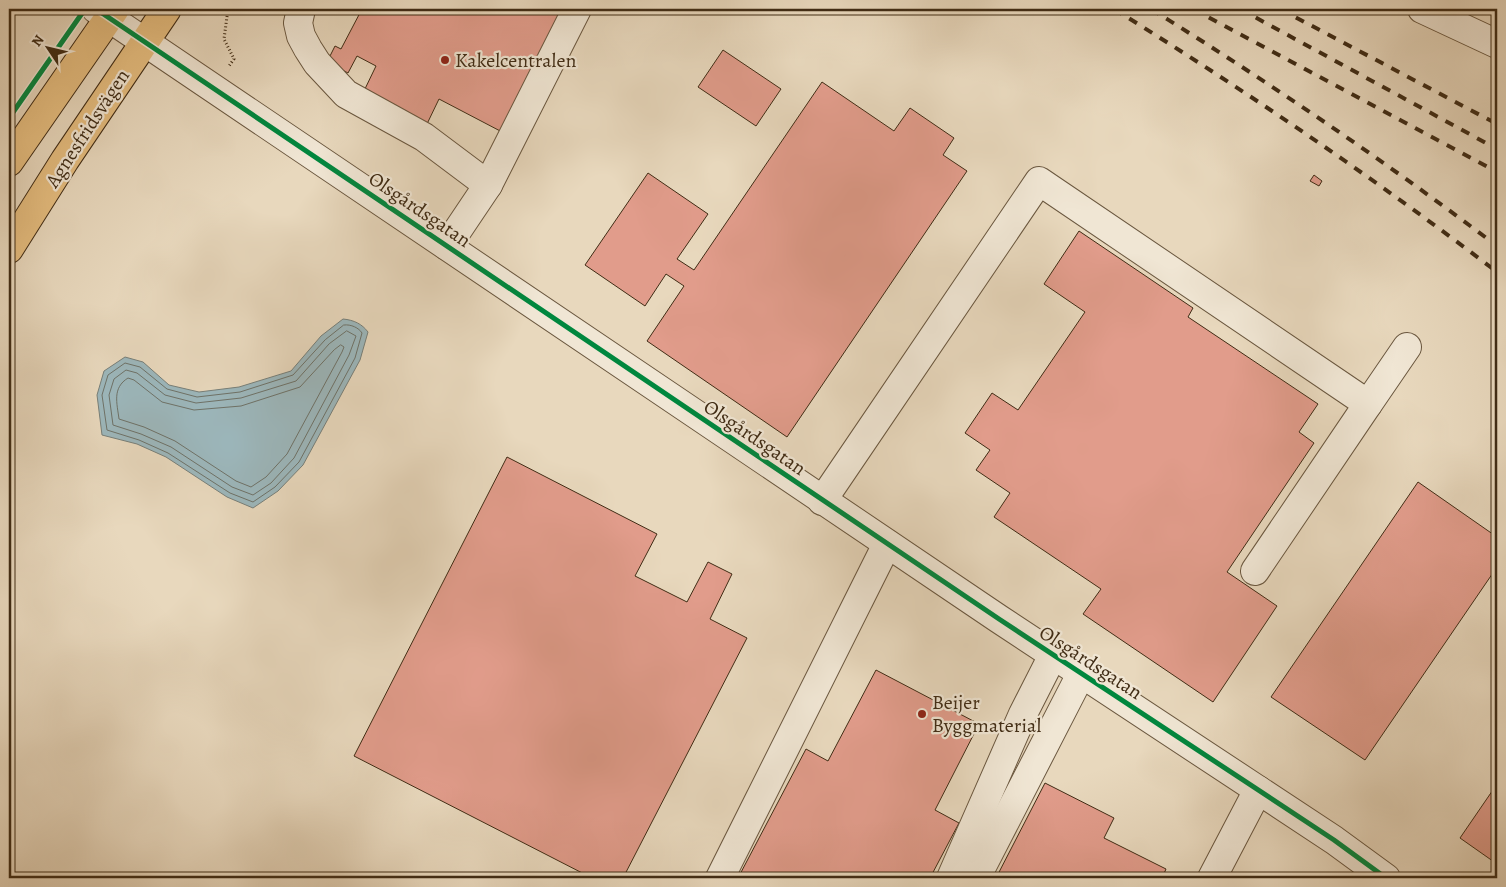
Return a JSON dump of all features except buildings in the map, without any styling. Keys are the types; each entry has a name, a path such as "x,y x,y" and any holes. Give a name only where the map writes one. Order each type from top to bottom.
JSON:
{"main road":[{"name":"Agnesfridsvägen","path":"9,249 143,42 167,9"},
{"path":"9,162 106,12"}],"street":[{"path":"300,9 298,23 308,49 317,63 346,94 424,137 488,185"},
{"path":"447,246 488,185 577,9"},
{"path":"1422,9 1497,44"},
{"name":"Olsgårdsgatan","path":"106,12 143,42 887,544 1334,840 1386,878"},
{"path":"822,500 1039,181 1368,404"},
{"path":"1255,571 1407,347"},
{"path":"720,878 887,544"},
{"path":"951,878 1024,714 1054,655"},
{"path":"976,878 1082,674"},
{"path":"1212,878 1258,790"}],"path":[{"path":"213,89 234,59 224,39 228,9"}],"water":[{"path":"343,319 357,323 368,332 360,360 303,465 278,491 253,508 227,497 166,457 137,444 102,435 97,395 104,371 125,357 143,362 169,385 199,392 239,387 291,371 321,336"}],"railway":[{"path":"1114,9 1212,71 1309,136 1497,272"},
{"path":"1151,9 1240,65 1327,124 1497,246"},
{"path":"1193,9 1497,172"},
{"path":"1240,9 1497,149"},
{"path":"1280,9 1497,124"}],"cycle path":[{"path":"9,118 85,9"},
{"path":"96,9 999,619 1334,840 1386,878"}],"place":[{"name":"Kakelcentralen","path":"445,60"},
{"name":"Beijer Byggmaterial","path":"922,714"}]}
